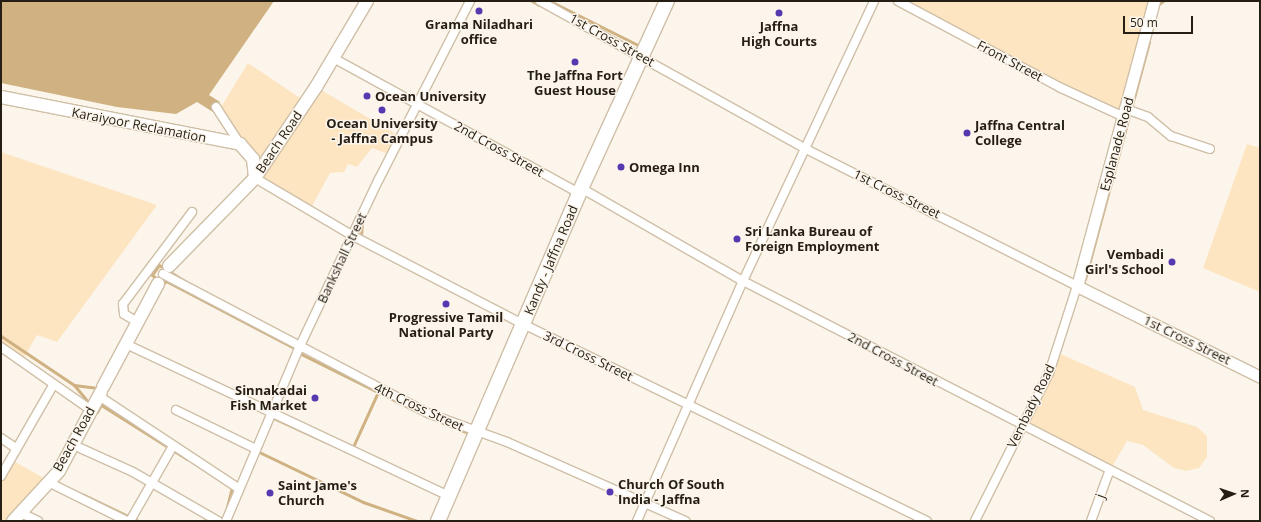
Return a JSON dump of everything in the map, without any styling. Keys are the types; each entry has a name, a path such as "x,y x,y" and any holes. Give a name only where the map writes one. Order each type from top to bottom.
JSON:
{"highway":[{"name":"Kandy - Jaffna Road","path":"438,521 478,433 580,190 643,58 667,1"}],"main road":[{"name":"Beach Road","path":"17,517 59,471 77,446 91,410 128,345 162,276 255,178 335,59 367,1"},
{"name":"Karaiyoor Reclamation","path":"1,97 240,144"},
{"path":"240,144 253,159 255,178"}],"street":[{"name":"Bankshall Street","path":"226,521 238,488 299,348 470,1"},
{"name":"1st Cross Street","path":"540,1 806,149 1260,377"},
{"path":"637,521 690,406 743,281 874,1"},
{"name":"Front Street","path":"898,1 1059,87 1125,113 1148,118 1171,136 1210,149"},
{"name":"Esplanade Road","path":"1077,286 1125,113 1154,1"},
{"name":"2nd Cross Street","path":"335,59 580,190 743,281 1109,472 1210,521"},
{"path":"216,107 240,144"},
{"name":"3rd Cross Street","path":"255,178 353,236 523,324 927,521"},
{"path":"139,323 124,314 123,304 192,212"},
{"name":"4th Cross Street","path":"162,276 299,348 430,414 478,433 507,442 646,502 685,521"},
{"name":"Vembady Road","path":"974,521 1049,373 1077,286"},
{"path":"128,345 270,415 449,496"},
{"path":"1,347 91,410"},
{"path":"1,476 54,384"},
{"path":"101,392 173,446 238,488"},
{"path":"176,410 256,449"},
{"path":"1,438 16,448"},
{"path":"77,446 151,483 218,521"},
{"path":"54,485 128,521 173,446"},
{"name":"j","path":"1091,521 1109,472"},
{"path":"17,517 38,521"}],"shaded area":[{"path":"1,1 274,1 209,95 220,102 213,112 197,102 176,114 117,107 1,83"},
{"path":"898,1 1154,1 1124,117"},
{"path":"248,63 306,102 316,87 401,137 391,155 372,148 357,167 348,164 344,172 330,173 310,210 255,178 253,159 218,112"},
{"path":"1247,144 1260,148 1260,292 1203,268"},
{"path":"1,152 157,205 57,342 37,335 22,361 1,347"},
{"path":"1056,352 1135,387 1143,410 1197,427 1207,436 1207,457 1199,468 1186,471 1174,468 1143,445 1127,441 1109,472 1022,426"},
{"path":"10,459 49,481 13,521 1,521 1,476"}],"waterway":[{"path":"532,1 539,5"},
{"path":"550,1 640,46"},
{"path":"1156,6 1163,1"},
{"path":"1085,279 1149,41"},
{"path":"361,236 362,223"},
{"path":"159,281 152,275 159,265 188,283"},
{"path":"163,284 166,281 294,348 294,353"},
{"path":"1,336 74,385 89,403"},
{"path":"299,353 416,411"},
{"path":"74,385 100,388"},
{"path":"352,449 378,392"},
{"path":"98,403 187,459"},
{"path":"97,412 101,404"},
{"path":"271,417 328,443"},
{"path":"441,422 466,432"},
{"path":"257,451 363,502 417,521"},
{"path":"226,511 232,487"},
{"path":"82,494 138,521"}],"place":[{"name":"Grama Niladhari office","path":"479,11"},
{"name":"Jaffna High Courts","path":"779,13"},
{"name":"The Jaffna Fort Guest House","path":"575,62"},
{"name":"Ocean University","path":"367,96"},
{"name":"Ocean University - Jaffna Campus","path":"382,110"},
{"name":"Jaffna Central College","path":"967,133"},
{"name":"Omega Inn","path":"621,167"},
{"name":"Sri Lanka Bureau of Foreign Employment","path":"737,239"},
{"name":"Vembadi Girl's School","path":"1172,262"},
{"name":"Progressive Tamil National Party","path":"446,304"},
{"name":"Sinnakadai Fish Market","path":"315,398"},
{"name":"Church Of South India - Jaffna","path":"610,492"},
{"name":"Saint Jame's Church","path":"270,493"}]}
